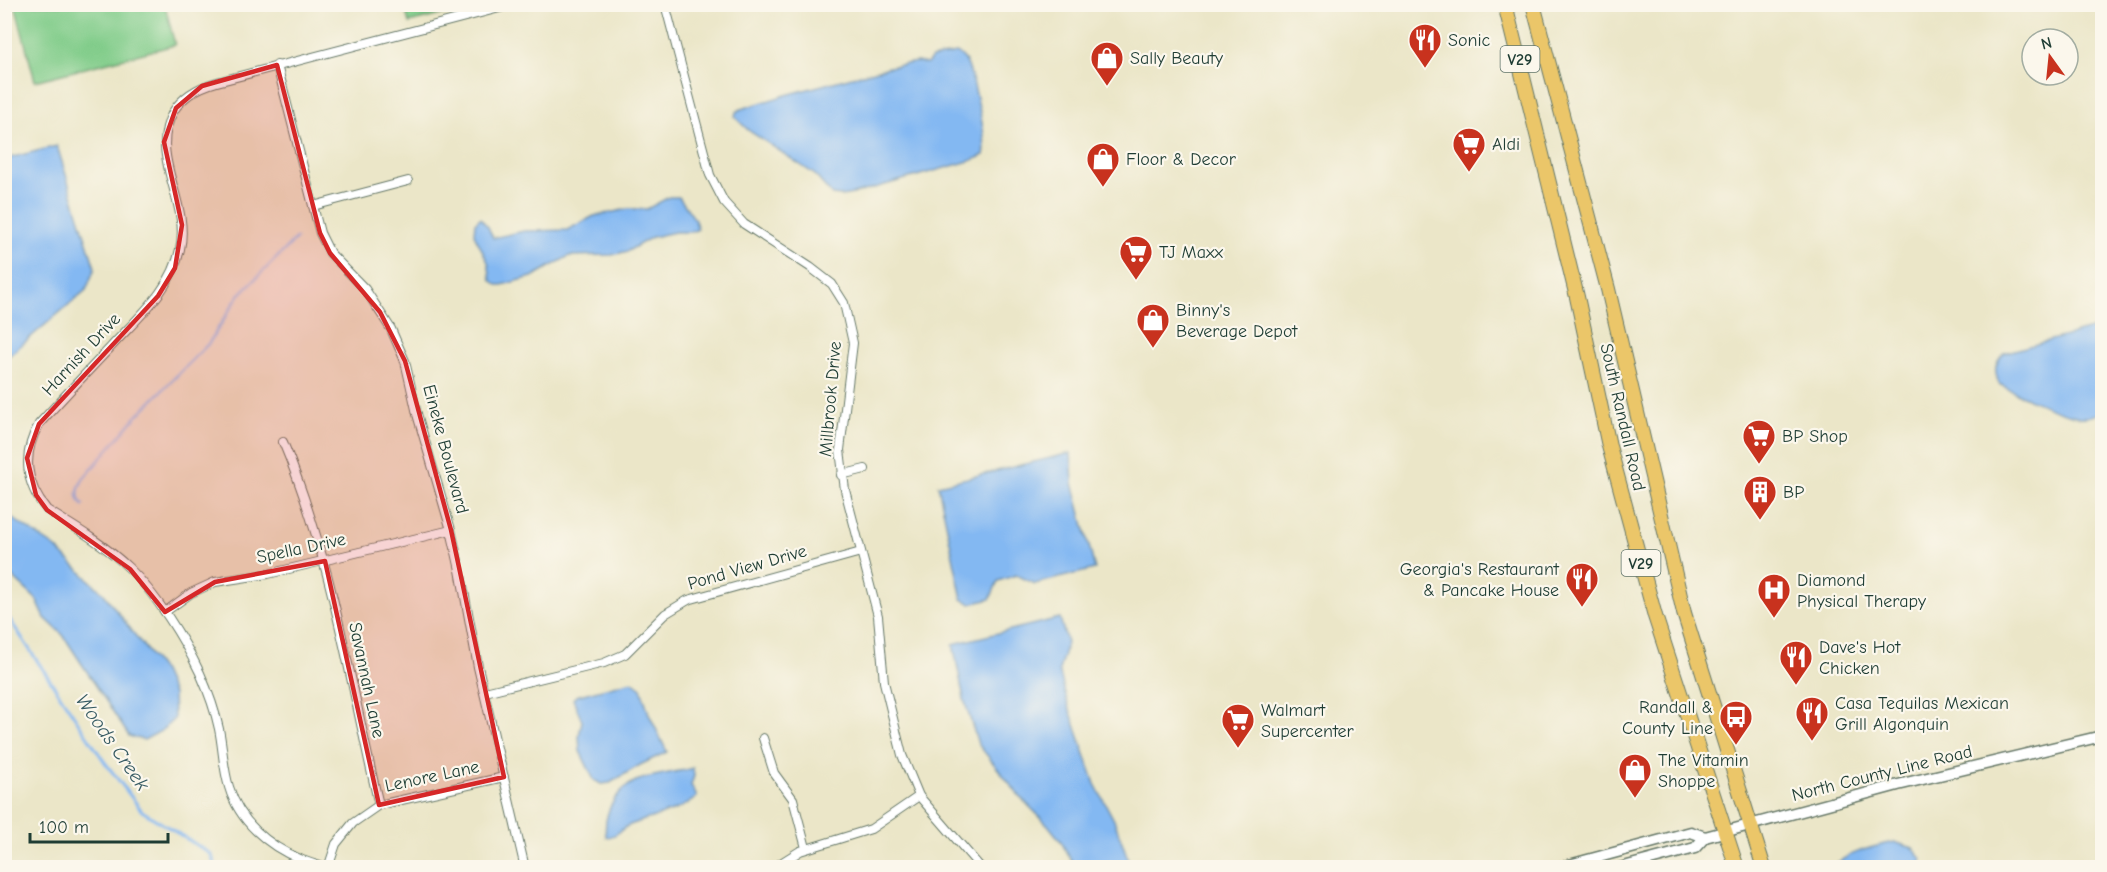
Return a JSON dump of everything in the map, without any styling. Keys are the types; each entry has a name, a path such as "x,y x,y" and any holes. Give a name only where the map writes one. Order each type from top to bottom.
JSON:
{"main road":[{"name":"South Randall Road","path":"1505,4 1575,285 1609,446 1655,616 1737,867"},
{"name":"South Randall Road","path":"1533,4 1608,289 1684,613 1764,867"}],"street":[{"name":"Harnish Drive","path":"327,867 300,859 278,848 254,830 240,813 229,786 215,711 192,656 165,612 130,569 108,550 47,510 41,503 31,484 28,472 29,445 39,424 158,296 175,268 181,248 182,225 164,142 166,128 183,99 202,86 515,4"},
{"name":"Millbrook Drive","path":"665,4 710,175 717,190 744,224 832,284 844,303 854,344 840,450 842,475 878,616 881,662 888,700 902,755 919,796 981,867"},
{"name":"Eineke Boulevard","path":"277,65 320,233 330,253 365,289 380,312 399,346 409,376 417,414 451,530 525,867"},
{"path":"313,206 408,181"},
{"name":"Savannah Lane","path":"283,442 325,561 379,805"},
{"path":"842,475 865,469"},
{"name":"Spella Drive","path":"165,612 191,593 215,582 268,574 451,530"},
{"name":"Pond View Drive","path":"485,692 604,663 625,654 665,614 695,597 861,552"},
{"name":"North County Line Road","path":"1558,867 1691,832 1705,837 1898,785 2103,736"},
{"path":"763,738 774,773 793,799 806,848"},
{"name":"Lenore Lane","path":"327,867 336,844 353,823 379,805 504,777"},
{"path":"773,867 806,848 870,829 919,796"},
{"name":"North County Line Road","path":"1620,867 1695,848 1705,837"}],"highlighted area":[{"path":"277,65 320,233 330,253 380,312 405,361 451,530 504,777 379,805 325,561 215,582 165,612 130,569 47,510 36,495 27,458 39,424 158,296 175,268 182,225 164,142 176,108 202,86"}],"green space":[{"path":"404,4 478,5 409,23"},
{"path":"15,5 165,5 175,45 35,81"}],"water":[{"path":"956,53 964,58 968,66 982,124 984,155 973,160 853,194 832,195 814,174 748,130 735,117 736,112 741,109 786,95 889,67 917,62 927,64 932,58"},
{"path":"57,146 95,268 86,290 5,359 5,159"},
{"path":"669,197 679,197 694,218 698,229 652,237 628,251 612,255 569,256 532,277 502,285 497,285 491,280 488,262 474,234 475,223 480,218 488,227 493,238 524,231 567,230 594,216 628,209 647,209"},
{"path":"2102,326 2102,411 2086,417 2071,415 2038,403 1999,384 1996,367 2004,353"},
{"path":"1071,453 1073,483 1095,569 1035,584 1016,575 998,581 990,599 971,604 962,599 938,485"},
{"path":"5,510 12,518 55,547 104,594 163,672 173,694 174,719 161,731 144,740 129,736 63,635 45,618 36,599 5,570"},
{"path":"1060,618 1067,643 1059,670 1067,701 1095,784 1114,820 1131,867 1075,867 1060,840 1022,799 978,744 964,699 953,644"},
{"path":"632,681 641,688 649,714 667,752 610,783 601,784 594,780 580,751 579,736 582,721 573,699 576,696"},
{"path":"693,768 694,776 691,785 697,797 682,807 630,825 606,837 608,813 620,792 634,782 646,778"},
{"path":"1894,842 1913,848 1922,859 1921,867 1832,867 1853,854"}],"waterway":[{"path":"83,505 78,492 83,479 136,417 209,343 239,295 296,239"},
{"name":"Woods Creek","path":"4,611 104,761 142,811 211,854 216,868"}],"place":[{"name":"Sonic","path":"1425,69"},
{"name":"Sally Beauty","path":"1107,87"},
{"name":"Aldi","path":"1469,173"},
{"name":"Floor & Decor","path":"1103,188"},
{"name":"TJ Maxx","path":"1136,281"},
{"name":"Binny's Beverage Depot","path":"1153,349"},
{"name":"BP Shop","path":"1759,465"},
{"name":"BP","path":"1760,521"},
{"name":"Georgia's Restaurant & Pancake House","path":"1582,608"},
{"name":"Diamond Physical Therapy","path":"1774,619"},
{"name":"Dave's Hot Chicken","path":"1796,686"},
{"name":"Casa Tequilas Mexican Grill Algonquin","path":"1812,742"},
{"name":"Randall & County Line","path":"1736,746"},
{"name":"Walmart Supercenter","path":"1238,749"},
{"name":"The Vitamin Shoppe","path":"1635,799"}]}
